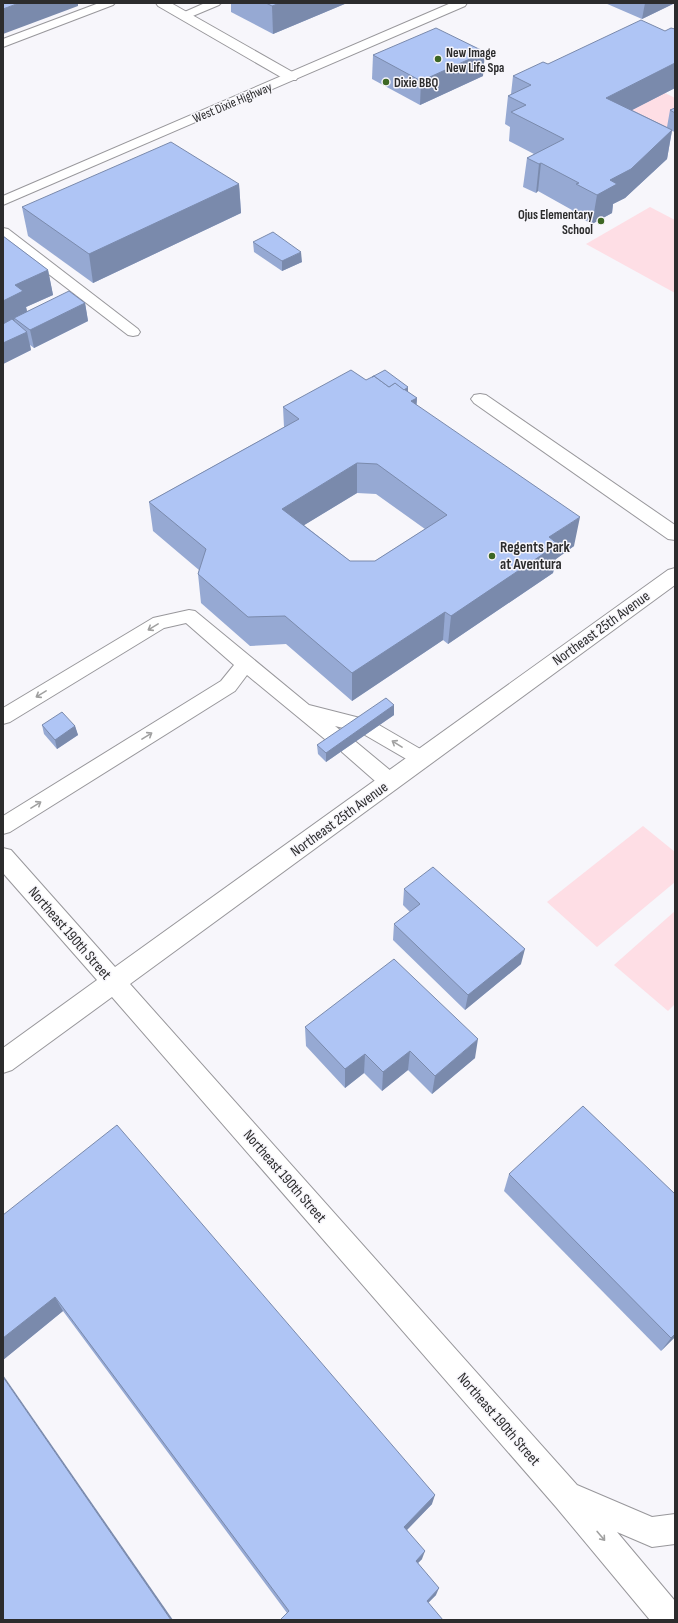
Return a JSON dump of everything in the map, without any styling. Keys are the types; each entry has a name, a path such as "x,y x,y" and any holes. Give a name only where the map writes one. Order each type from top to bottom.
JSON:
{"street":[{"path":"162,3 290,77"},
{"name":"West Dixie Highway","path":"3,201 461,3"},
{"path":"480,399 675,534"},
{"name":"Northeast 25th Avenue","path":"3,1062 675,575"},
{"name":"Northeast 190th Street","path":"3,857 567,1496 670,1620"},
{"name":"Northeast 190th Street","path":"567,1496 652,1532 675,1529"}],"lane":[{"path":"3,43 109,3"},
{"path":"184,16 215,3"},
{"path":"3,232 133,332"},
{"path":"3,717 159,623 190,616 245,664 344,743 390,782"},
{"path":"3,826 228,686 245,664"},
{"path":"303,710 366,728 422,759"}],"shaded area":[{"path":"665,93 675,98 675,124 648,138 612,120"},
{"path":"650,207 675,220 675,293 586,244"},
{"path":"643,826 675,852 675,882 597,947 547,902"},
{"path":"675,911 675,1004 668,1011 614,965"}],"building":[{"path":"3,3 19,3 3,9"},
{"path":"266,3 280,3 272,6"},
{"path":"641,20 665,31 671,28 675,29 675,63 606,98 672,130 631,169 610,180 617,184 597,195 576,184 579,183 541,163 539,164 527,158 564,139 511,112 526,105 508,96 531,85 513,76 543,62 548,64"},
{"path":"436,28 485,52 421,81 373,55"},
{"path":"675,108 675,113 670,110"},
{"path":"171,142 239,184 89,254 22,207"},
{"path":"273,232 301,252 282,261 253,242"},
{"path":"3,236 48,270 15,285 23,291 3,301"},
{"path":"69,291 85,303 30,330 14,318"},
{"path":"12,319 27,332 3,343 3,324"},
{"name":"Regents Park at Aventura","path":"351,370 366,380 374,376 389,387 395,383 417,398 411,401 580,517 549,537 558,544 451,616 445,612 352,673 285,616 248,617 198,574 206,549 149,502 299,419 283,407","holes":["357,463 377,464 447,515 375,561 350,561 282,509"]},
{"path":"385,370 408,387 404,390 395,383 389,387 374,376 372,377"},
{"path":"386,698 394,705 326,753 317,745"},
{"path":"62,712 75,726 55,740 42,725"},
{"path":"433,867 525,949 468,995 394,924 420,904 404,889"},
{"path":"394,959 478,1039 435,1076 410,1051 383,1072 365,1054 345,1069 305,1027"},
{"path":"583,1106 675,1194 675,1334 671,1338 509,1174"},
{"path":"117,1125 435,1495 404,1527 425,1551 416,1561 439,1588 427,1601 443,1620 280,1620 289,1611 55,1297 3,1338 3,1215"},
{"path":"3,1377 171,1620 3,1620"}],"place":[{"name":"New Image New Life Spa","path":"438,59"},
{"name":"Dixie BBQ","path":"386,82"},
{"name":"Ojus Elementary School","path":"601,221"},
{"name":"Regents Park at Aventura","path":"492,556"}]}
